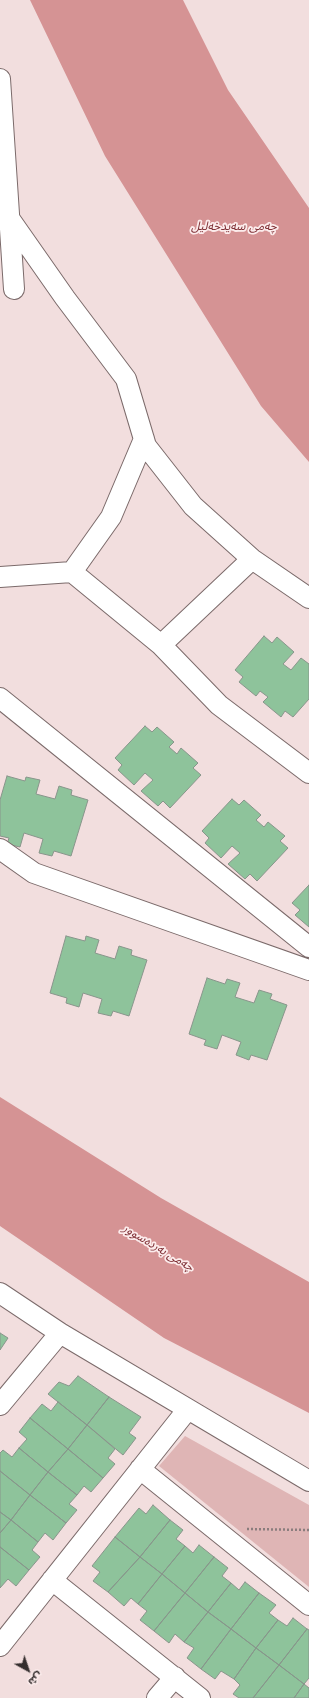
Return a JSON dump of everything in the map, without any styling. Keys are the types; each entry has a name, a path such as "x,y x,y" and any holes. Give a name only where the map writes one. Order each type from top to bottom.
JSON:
{"street":[{"path":"0,79 14,289"},
{"path":"9,218 65,298 126,379 146,446 193,506 252,559 309,598"},
{"path":"72,572 111,517 144,439"},
{"path":"161,645 252,559"},
{"path":"0,577 72,572 161,645 219,705 309,773"},
{"path":"0,698 309,947"},
{"path":"0,849 34,873 309,970"},
{"path":"0,1292 60,1333 309,1481"},
{"path":"0,1405 60,1333"},
{"path":"0,1646 188,1409"},
{"path":"140,1469 309,1605"},
{"path":"52,1580 200,1698"},
{"path":"157,1698 174,1677"}],"path":[{"path":"246,1530 309,1530"}],"shaded area":[{"path":"185,1436 309,1505 309,1587 159,1466"}],"water":[{"name":"چەمی سەیدخەلیل","path":"30,0 183,0 228,90 309,208 309,462 261,406 105,156"},
{"name":"چەمی بەردەسوور","path":"0,1097 161,1198 309,1282 309,1413 164,1338 0,1226"}],"building":[{"path":"264,636 272,643 277,637 294,652 283,664 291,670 301,658 309,664 309,699 293,717 285,711 281,717 263,702 268,697 260,691 256,696 239,682 243,677 235,670"},
{"path":"145,726 152,732 157,727 174,742 169,747 177,754 181,748 198,763 193,768 201,775 170,808 163,801 158,806 141,791 153,780 145,773 134,785 118,770 122,765 115,758"},
{"path":"7,776 25,781 26,777 40,780 36,794 55,799 59,786 72,790 71,795 88,800 71,856 54,851 52,856 39,853 43,839 24,833 20,847 7,844 9,838 0,836 0,800"},
{"path":"232,799 239,805 244,800 261,815 256,820 264,827 268,822 285,836 280,841 288,848 257,881 250,874 245,879 228,864 240,853 232,846 221,858 205,843 209,838 202,831"},
{"path":"309,885 309,927 295,915 300,910 292,903"},
{"path":"66,936 85,941 86,936 99,940 95,953 115,959 119,946 132,950 131,955 147,960 129,1016 113,1011 111,1016 98,1013 102,999 83,993 79,1007 66,1003 67,998 50,993"},
{"path":"207,978 225,984 227,979 240,983 235,997 254,1003 259,990 272,994 270,999 287,1005 267,1060 251,1055 249,1060 236,1055 241,1042 222,1035 217,1049 204,1045 206,1040 189,1034"},
{"path":"0,1333 8,1338 0,1350"},
{"path":"78,1376 109,1397 87,1425 48,1394 59,1382 69,1386"},
{"path":"109,1397 141,1417 129,1433 136,1438 123,1455 87,1425"},
{"path":"58,1402 87,1425 68,1449 30,1418 42,1404 51,1411"},
{"path":"30,1418 68,1449 48,1472 19,1448 27,1439 19,1432"},
{"path":"87,1425 115,1449 108,1458 115,1464 103,1478 68,1449"},
{"path":"19,1448 48,1472 30,1495 0,1471 0,1453 3,1450 12,1457"},
{"path":"68,1449 103,1478 91,1492 84,1486 77,1495 48,1472"},
{"path":"0,1471 30,1495 11,1520 0,1512"},
{"path":"48,1472 77,1495 69,1504 77,1510 66,1523 30,1495"},
{"path":"30,1495 66,1523 53,1540 45,1533 38,1542 11,1520"},
{"path":"153,1505 170,1520 140,1557 115,1537 139,1508 146,1514"},
{"path":"0,1512 11,1520 0,1533"},
{"path":"11,1520 38,1542 32,1550 40,1557 29,1570 0,1547 0,1533"},
{"path":"170,1520 183,1530 176,1539 185,1546 162,1574 140,1557"},
{"path":"115,1537 140,1557 108,1592 93,1581 100,1572 92,1566"},
{"path":"199,1545 214,1557 185,1593 162,1574 185,1546 193,1553"},
{"path":"0,1547 29,1570 16,1586 8,1579 0,1588"},
{"path":"140,1557 162,1574 138,1604 131,1598 124,1606 108,1592"},
{"path":"214,1557 228,1568 222,1576 231,1583 208,1612 185,1593"},
{"path":"162,1574 185,1593 154,1631 140,1620 147,1611 138,1604"},
{"path":"245,1582 259,1593 231,1629 208,1612 231,1583 239,1590"},
{"path":"185,1593 208,1612 184,1642 175,1634 169,1643 154,1631"},
{"path":"259,1593 276,1605 269,1613 278,1620 256,1648 231,1629"},
{"path":"208,1612 231,1629 201,1669 187,1658 194,1648 184,1642"},
{"path":"293,1618 307,1629 279,1665 256,1648 278,1620 287,1626"},
{"path":"231,1629 256,1648 234,1679 221,1671 215,1679 201,1669"},
{"path":"307,1629 309,1630 309,1678 304,1684 279,1665"},
{"path":"256,1648 279,1665 253,1698 239,1698 233,1694 240,1685 234,1679"},
{"path":"279,1665 304,1684 294,1698 253,1698"},
{"path":"304,1684 309,1688 309,1698 294,1698"}]}
